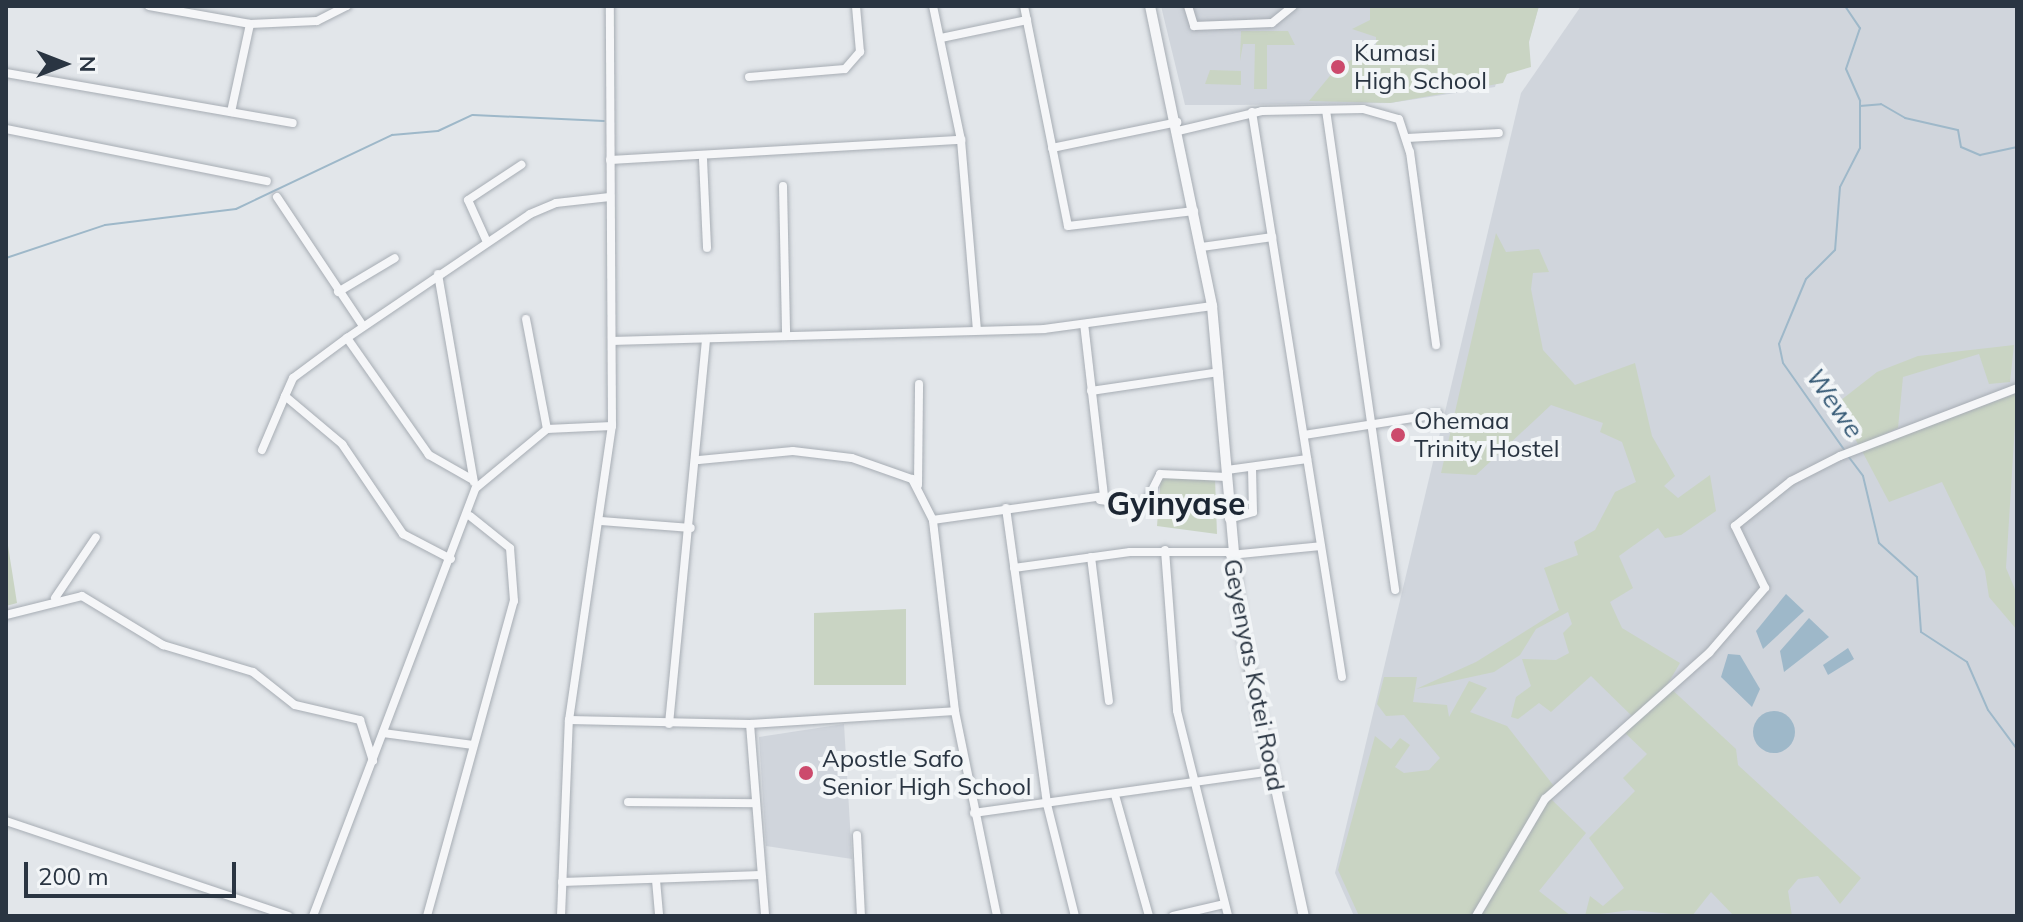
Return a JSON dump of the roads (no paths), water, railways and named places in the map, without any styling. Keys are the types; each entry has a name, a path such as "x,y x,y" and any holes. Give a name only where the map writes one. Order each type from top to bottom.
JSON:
{"street":[{"path":"149,6 177,8 250,24 317,21 347,6"},
{"path":"561,916 569,720 601,521 612,426 615,341 610,197 610,6"},
{"path":"749,77 845,69 860,52 856,6"},
{"path":"933,6 961,140 977,330"},
{"path":"1024,6 1064,214 1075,230 1194,211"},
{"name":"Geyenyas Kotei Road","path":"1150,6 1212,306 1227,474 1230,553 1304,916"},
{"path":"1188,6 1194,26 1272,23 1293,6"},
{"path":"941,38 1027,20"},
{"path":"231,112 250,24"},
{"path":"6,73 293,123"},
{"path":"1052,148 1252,112 1326,110 1386,114 1399,119 1407,138 1436,345"},
{"path":"1326,110 1376,424 1395,590"},
{"path":"1252,112 1342,677"},
{"path":"6,129 267,181"},
{"path":"1407,138 1499,133"},
{"path":"610,160 703,159 961,140"},
{"path":"703,159 707,248"},
{"path":"487,242 468,200 521,165"},
{"path":"783,186 786,334"},
{"path":"277,197 363,326"},
{"path":"262,450 293,378 363,326 487,242 556,203 610,197"},
{"path":"1202,247 1272,237"},
{"path":"338,292 395,258"},
{"path":"313,916 470,516 474,484 438,274"},
{"path":"615,341 1084,324 1212,306"},
{"path":"526,319 547,429"},
{"path":"1084,324 1100,500"},
{"path":"347,338 429,455 474,484"},
{"path":"669,724 699,460 706,340"},
{"path":"1091,391 1219,372"},
{"path":"919,384 918,485 933,520 955,711 997,916"},
{"path":"1476,916 1545,799 1709,653 1765,588 1735,526 1791,481 1844,454 2017,388"},
{"path":"285,396 342,444 403,534 451,559"},
{"path":"1304,435 1438,414"},
{"path":"474,484 547,429 612,426"},
{"path":"699,460 823,452 888,468 918,485"},
{"path":"933,520 1006,508 1100,500 1144,506 1160,474 1227,474 1307,459"},
{"path":"1228,519 1253,512 1252,467"},
{"path":"1006,508 1047,804 1075,916"},
{"path":"427,916 514,601 515,570 503,539 470,516"},
{"path":"601,521 691,528"},
{"path":"55,598 96,537"},
{"path":"1014,568 1165,550 1230,553 1321,546"},
{"path":"1165,550 1177,711 1228,916"},
{"path":"1091,557 1109,701"},
{"path":"6,615 55,598 82,596 163,645 253,672 295,705 356,718 367,730 374,762"},
{"path":"569,720 750,724 955,711"},
{"path":"750,724 765,916"},
{"path":"383,733 473,745"},
{"path":"974,813 1115,795 1192,777 1272,771"},
{"path":"1115,795 1149,916"},
{"path":"628,802 755,803"},
{"path":"6,821 288,916"},
{"path":"857,835 861,916"},
{"path":"562,882 761,875"},
{"path":"656,880 659,916"},
{"path":"1173,916 1224,904"}],"water":[{"path":"1786,594 1804,611 1763,649 1756,631"},
{"path":"1809,618 1829,637 1784,672 1780,651"},
{"path":"1848,648 1854,659 1828,675 1823,665"},
{"path":"1728,654 1740,655 1760,689 1752,707 1721,677"},
{"path":"1774,711 1789,717 1795,732 1789,747 1774,753 1759,747 1753,732 1759,717"}],"waterway":[{"name":"Wewe","path":"1845,6 1860,28 1846,69 1860,101 1860,148 1840,187 1835,250 1806,279 1779,344 1783,363 1845,451"},
{"path":"1860,106 1881,104 1905,118 1958,130 1961,147 1980,155 2017,147"},
{"path":"6,258 105,225 236,209 392,135 438,131 473,115 604,121"},
{"name":"Wewe","path":"1848,456 1863,476 1879,543 1917,577 1921,632 1967,662 1988,710 2017,749"}],"place":[{"name":"Kumasi High School","path":"1338,67"},
{"name":"Ohemaa Trinity Hostel","path":"1398,435"},
{"name":"Apostle Safo Senior High School","path":"806,773"}],"district":[{"name":"Gyinyase","path":"1176,503"}]}
